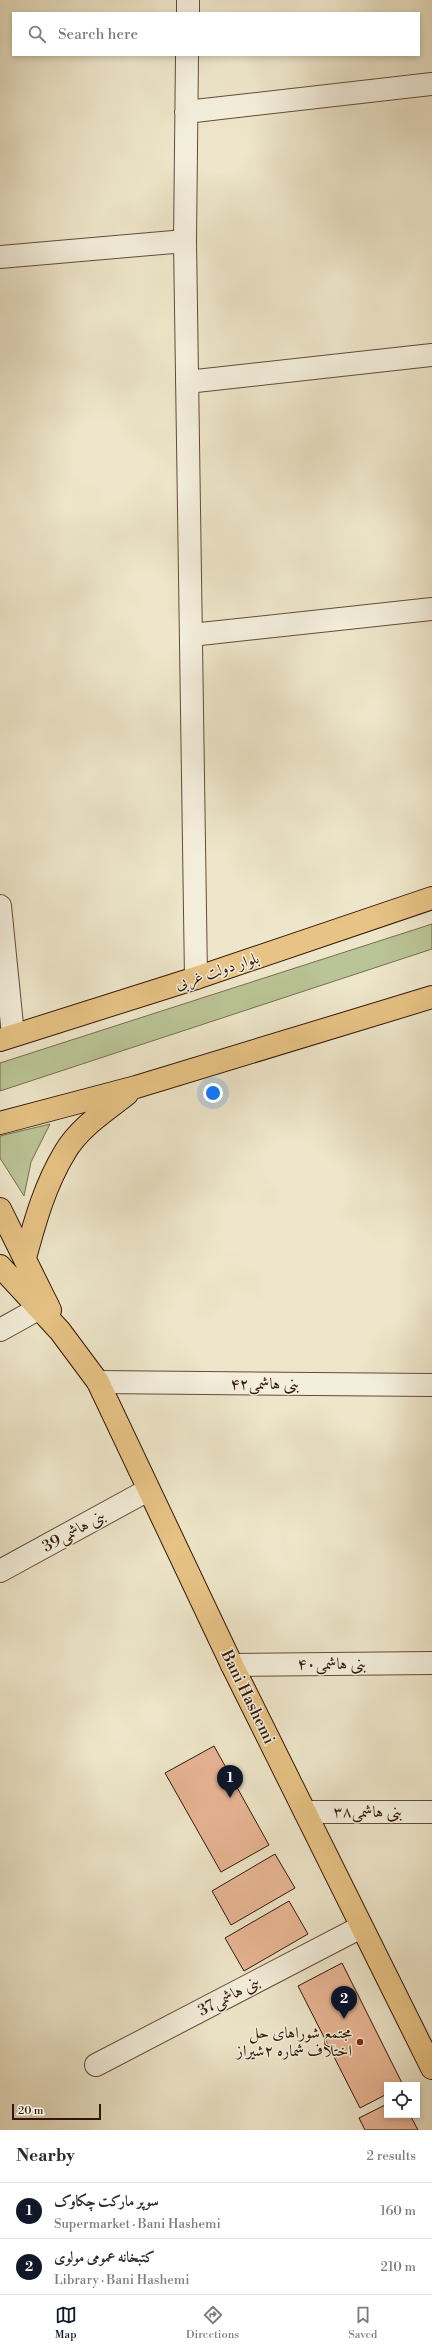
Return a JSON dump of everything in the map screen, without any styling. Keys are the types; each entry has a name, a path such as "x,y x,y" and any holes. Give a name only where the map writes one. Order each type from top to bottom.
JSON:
{"main road":[{"name":"بلوار دولت غربی","path":"6,1038 196,978 432,898"},
{"path":"0,1123 136,1087 432,997"},
{"path":"25,1258 43,1196 65,1151 95,1118 136,1087"},
{"name":"Bani Hashemi","path":"0,1209 25,1258 44,1307 98,1382 148,1490 304,1812 361,1927 430,2059"},
{"name":"Bani Hashemi","path":"0,1266 44,1307"}],"street":[{"path":"188,0 188,12"},
{"path":"187,56 185,241 196,978"},
{"path":"186,112 432,84"},
{"path":"0,257 185,241"},
{"path":"187,382 432,355"},
{"path":"191,635 432,609"},
{"path":"0,906 6,1038"},
{"path":"0,1330 44,1307"},
{"name":"بنی هاشمی۴۲","path":"98,1382 432,1385"},
{"name":"بنی هاشمی39","path":"0,1571 148,1490"},
{"name":"بنی هاشمی۴۰","path":"232,1665 432,1663"},
{"name":"بنی هاشمی۳۸","path":"304,1812 432,1812"},
{"name":"بنی هاشمی37","path":"96,2065 361,1927"}],"green space":[{"path":"432,924 432,949 0,1091 0,1063"},
{"path":"50,1124 31,1162 24,1196 0,1158 0,1136"}],"building":[{"path":"214,1746 269,1845 221,1872 165,1773"},
{"path":"275,1854 295,1888 231,1925 212,1891"},
{"path":"289,1901 308,1934 244,1971 225,1938"},
{"path":"342,1963 402,2082 384,2082 384,2096 360,2108 298,1986"},
{"path":"384,2106 384,2118 412,2118 418,2130 365,2130 359,2118"}],"place":[{"name":"سوپر مارکت چکاوک","path":"230,1798"},
{"name":"کتبخانه عمومی مولوی","path":"344,2019"},
{"name":"مجتمع شوراهای حل اختلاف شماره ۲شیراز","path":"360,2042"}]}
